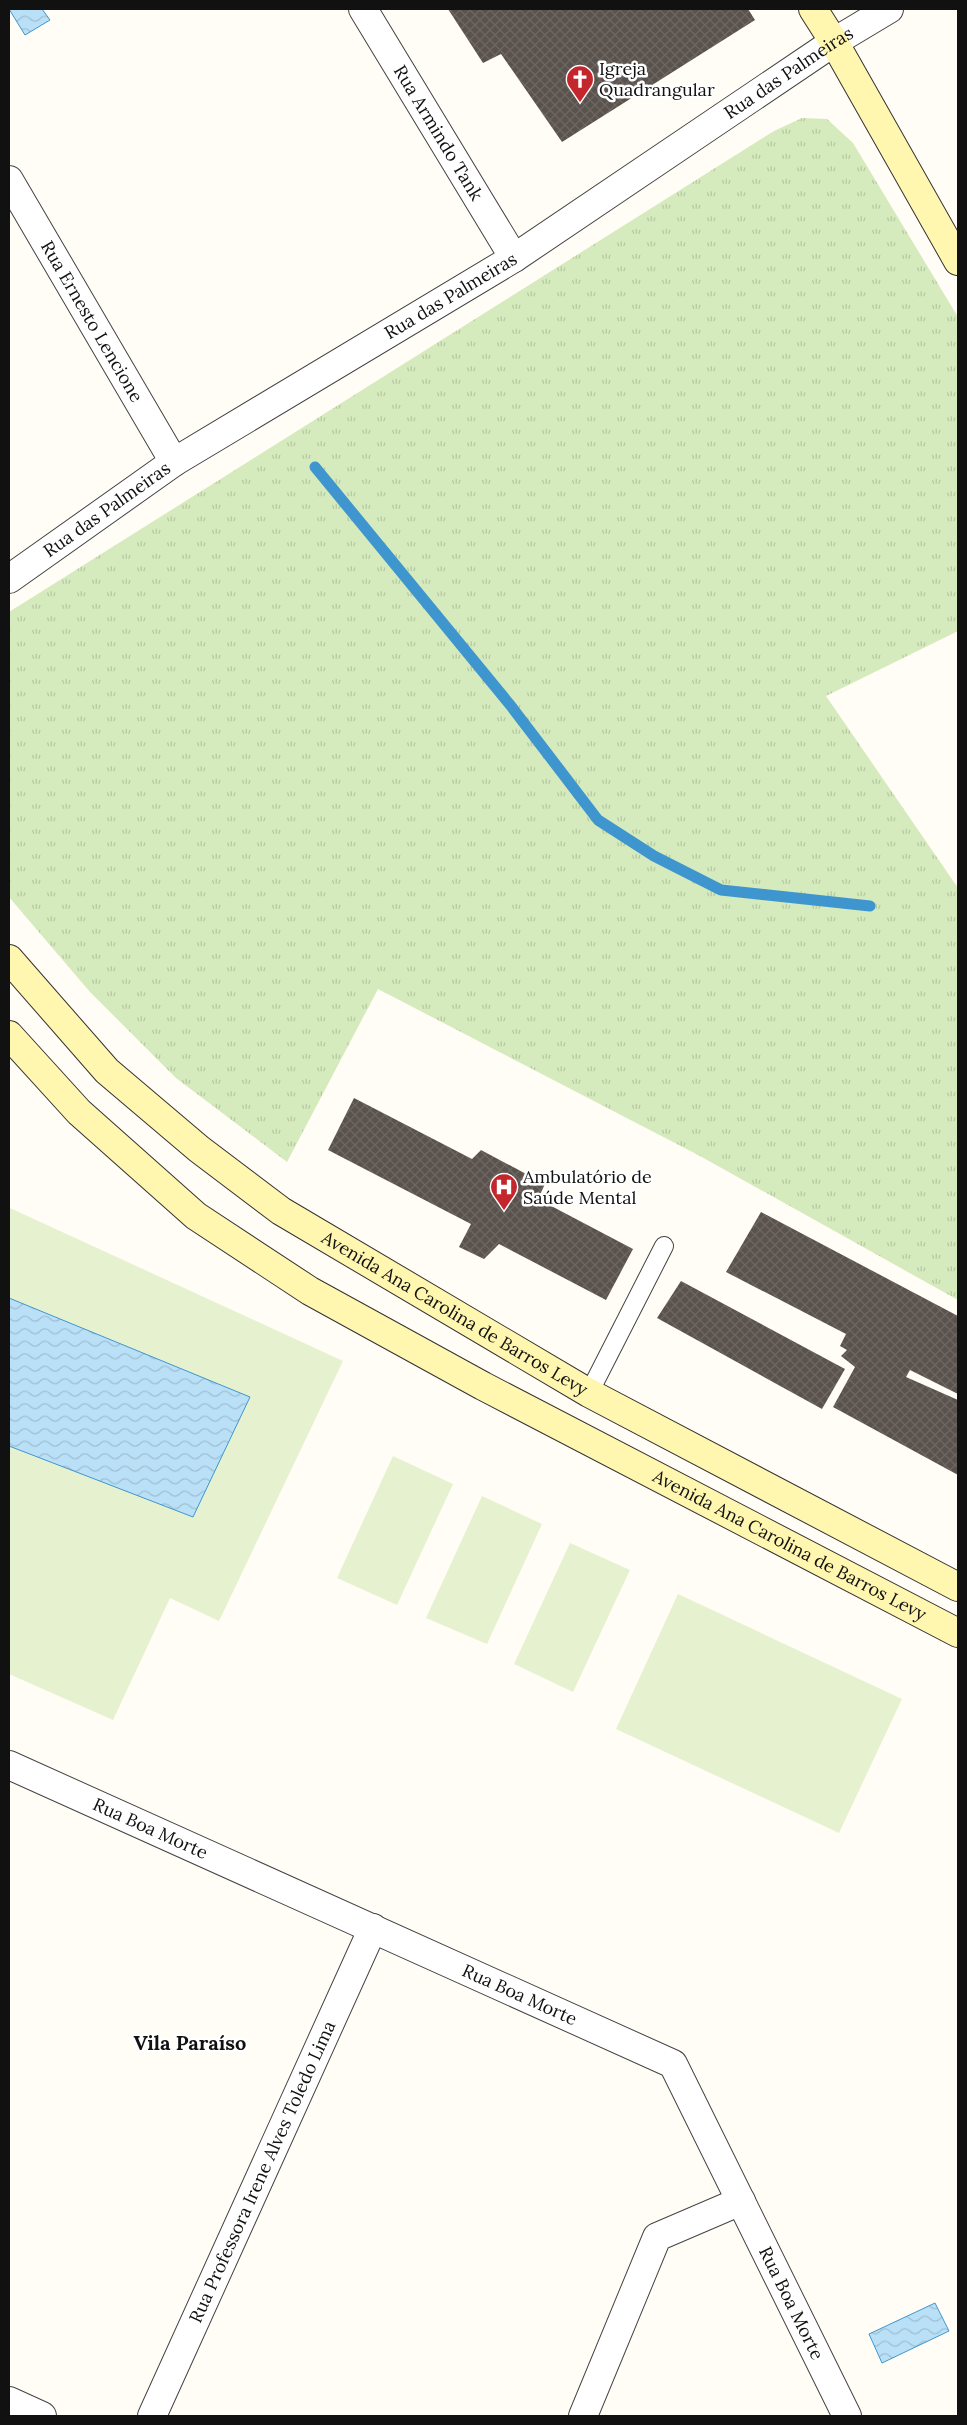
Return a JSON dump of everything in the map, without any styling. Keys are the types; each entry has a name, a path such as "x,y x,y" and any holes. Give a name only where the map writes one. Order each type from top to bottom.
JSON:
{"street":[{"name":"Rua Armindo Tank","path":"363,9 514,258"},
{"path":"813,9 834,42 958,260"},
{"name":"Rua das Palmeiras","path":"9,579 174,462 514,258 834,42 889,9"},
{"name":"Rua Ernesto Lencione","path":"9,180 174,462"},
{"name":"Avenida Ana Carolina de Barros Levy","path":"9,959 107,1072 199,1149 281,1211 589,1393 958,1587"},
{"name":"Avenida Ana Carolina de Barros Levy","path":"9,1035 79,1112 196,1216 310,1291 483,1386 958,1633"},
{"name":"Rua Boa Morte","path":"9,1765 673,2064 847,2416"},
{"name":"Rua Professora Irene Alves Toledo Lima","path":"152,2416 372,1928"},
{"path":"583,2416 657,2237 740,2201"},
{"path":"9,2401 42,2416"}],"lane":[{"path":"589,1393 664,1246"}],"green space":[{"path":"802,118 827,119 853,143 958,317 958,631 826,696 958,888 958,1300 700,1156 378,989 287,1162 176,1078 90,992 9,897 9,612 774,131"},
{"path":"10,1208 343,1361 219,1621 170,1598 113,1720 9,1674"},
{"path":"393,1456 453,1484 397,1605 337,1578"},
{"path":"482,1496 542,1524 487,1644 426,1618"},
{"path":"570,1543 630,1570 573,1692 514,1664"},
{"path":"678,1594 902,1699 839,1833 616,1729"}],"water":[{"path":"9,9 42,9 50,20 25,35"},
{"path":"9,1298 250,1397 193,1517 9,1446"},
{"path":"935,2303 949,2331 882,2363 869,2334"}],"building":[{"name":"Igreja Quadrangular","path":"448,9 748,9 755,20 562,142 501,54 483,63"},
{"name":"Ambulatório de Saúde Mental","path":"354,1098 472,1159 481,1150 545,1184 538,1199 633,1249 606,1300 499,1244 484,1259 459,1247 471,1224 328,1150"},
{"path":"761,1212 958,1316 958,1394 910,1370 906,1377 958,1400 958,1475 833,1407 855,1367 841,1356 847,1350 840,1346 846,1334 726,1272"},
{"path":"681,1281 845,1369 822,1409 657,1318"}],"waterway":[{"path":"315,467 511,706 598,820 654,856 721,890 870,906"}],"place":[{"name":"Igreja Quadrangular","path":"580,103"},
{"name":"Ambulatório de Saúde Mental","path":"504,1211"}],"district":[{"name":"Vila Paraíso","path":"190,2043"}]}
